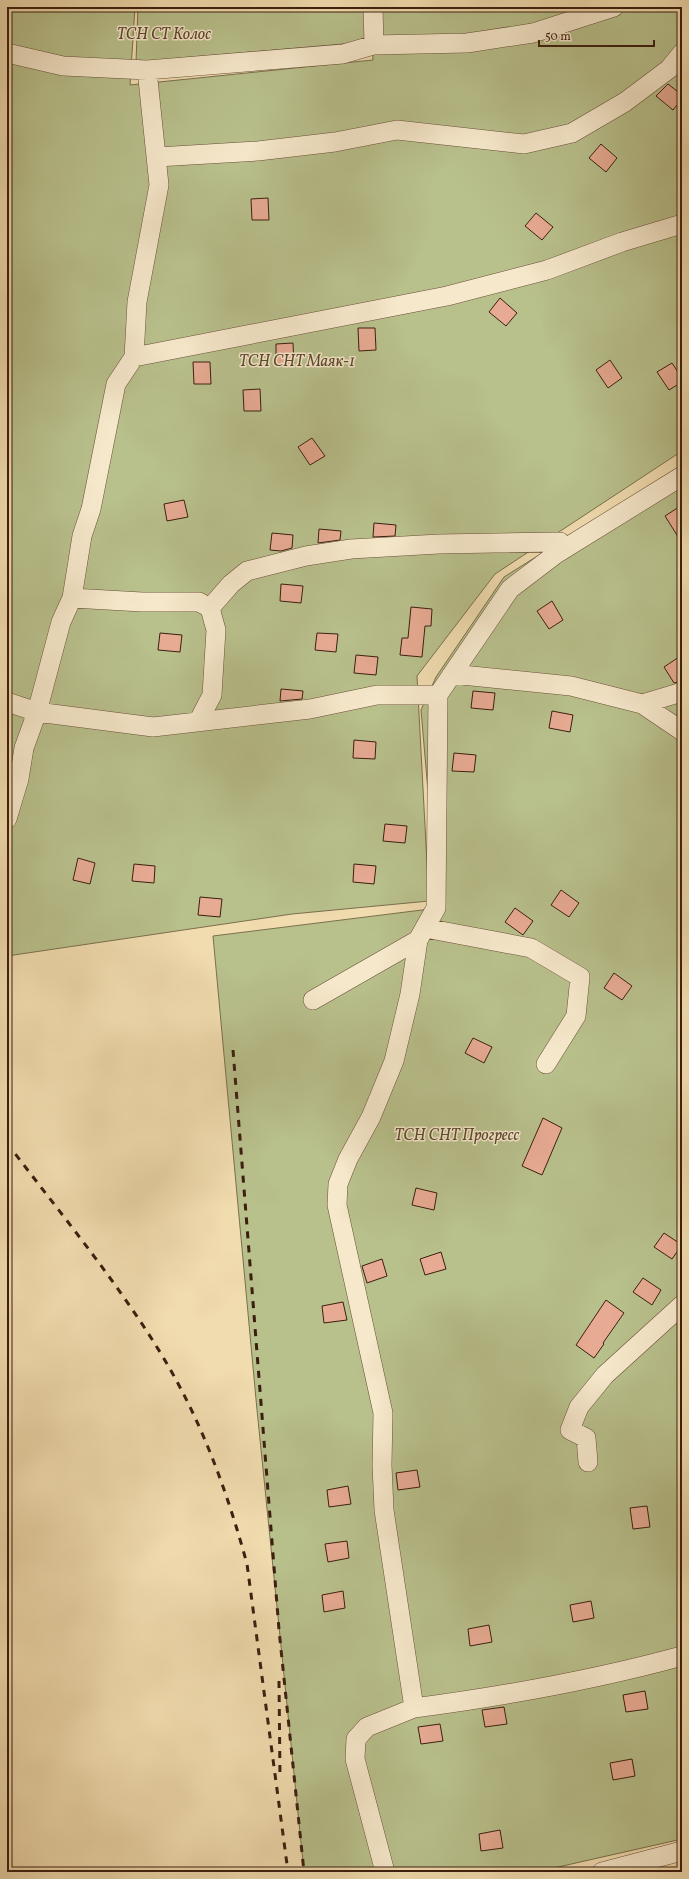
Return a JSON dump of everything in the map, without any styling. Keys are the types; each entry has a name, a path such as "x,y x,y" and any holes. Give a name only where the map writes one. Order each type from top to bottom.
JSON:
{"street":[{"path":"374,7 374,45"},
{"path":"7,53 63,66 147,70 344,54 374,45 467,43 533,33 614,7"},
{"path":"157,157 258,152 335,142 397,130 524,144 572,133 625,102 669,69 682,53"},
{"path":"7,819 11,791 36,712 61,622 72,598 82,536 91,509 116,384 134,357 137,302 159,185 147,70"},
{"path":"134,357 447,296 547,270 622,242 682,224"},
{"path":"414,1708 384,1510 382,1465 383,1413 337,1205 338,1184 348,1159 371,1117 394,1061 410,994 421,934 436,908 438,695 510,589 565,548 682,476"},
{"path":"210,608 231,584 247,571 306,556 351,549 439,544 560,542 565,548"},
{"path":"72,598 142,602 199,602 210,608 216,630 212,695 198,722"},
{"path":"452,674 571,686 642,704 682,731"},
{"path":"642,704 682,692"},
{"path":"7,702 36,712 153,727 310,709 377,695 438,695"},
{"path":"313,1000 421,934 531,948 580,977 576,1016 546,1064"},
{"path":"588,1462 586,1438 570,1430 578,1407 605,1375 682,1305"},
{"path":"385,1872 355,1759 356,1739 367,1727 414,1708 489,1698 571,1683 682,1656"},
{"path":"602,1872 682,1851"}],"green space":[{"name":"ТСН СНТ Маяк-1","path":"7,7 135,7 130,85 373,60 370,7 682,7 682,451 495,574 417,676 429,901 292,914 7,956"},
{"name":"ТСН СТ Колос","path":"138,7 364,7 366,42 136,62"},
{"name":"ТСН СНТ Прогресс","path":"682,465 682,1839 536,1872 304,1872 257,1410 213,936 438,908 421,710 436,677 504,577"}],"building":[{"path":"668,84 682,95 682,99 673,110 656,96"},
{"path":"601,144 617,158 606,172 589,158"},
{"path":"268,198 269,220 252,220 251,199"},
{"path":"536,213 553,227 542,240 525,226"},
{"path":"500,298 517,313 506,326 489,312"},
{"path":"358,328 375,328 376,350 359,351"},
{"path":"293,343 294,365 276,366 276,344"},
{"path":"610,360 622,378 608,388 596,370"},
{"path":"193,362 210,362 211,384 194,384"},
{"path":"672,363 682,378 682,382 669,390 657,372"},
{"path":"260,389 261,411 244,411 243,390"},
{"path":"312,438 325,456 310,465 298,447"},
{"path":"184,500 188,517 167,521 164,504"},
{"path":"682,505 682,543 665,516"},
{"path":"374,523 396,525 395,536 373,537"},
{"path":"319,529 341,531 340,540 318,543"},
{"path":"272,533 293,535 292,548 281,551 270,550"},
{"path":"281,584 303,586 301,603 280,601"},
{"path":"552,601 563,620 549,629 537,611"},
{"path":"411,607 432,609 431,626 425,626 422,657 400,655 402,638 408,638"},
{"path":"160,633 182,635 180,652 158,650"},
{"path":"317,633 338,634 336,652 315,650"},
{"path":"356,655 378,657 376,675 354,673"},
{"path":"682,655 682,681 674,683 664,667"},
{"path":"281,689 303,691 302,699 280,701"},
{"path":"473,691 495,693 493,710 471,708"},
{"path":"552,711 573,715 570,732 549,728"},
{"path":"354,740 376,742 375,759 353,758"},
{"path":"454,753 476,755 474,772 452,771"},
{"path":"385,824 407,826 405,843 383,841"},
{"path":"78,858 95,863 90,884 73,880"},
{"path":"134,864 155,866 154,883 132,881"},
{"path":"354,864 376,866 374,884 353,882"},
{"path":"561,890 579,903 569,917 551,905"},
{"path":"200,897 222,899 220,917 198,915"},
{"path":"515,908 533,921 523,935 505,922"},
{"path":"614,973 632,986 622,1000 604,988"},
{"path":"473,1038 492,1047 484,1063 465,1053"},
{"path":"543,1118 562,1128 542,1175 522,1166"},
{"path":"416,1188 437,1193 434,1210 412,1205"},
{"path":"664,1233 682,1245 672,1259 654,1247"},
{"path":"441,1252 446,1269 425,1275 420,1259"},
{"path":"382,1259 387,1276 367,1283 362,1266"},
{"path":"643,1278 661,1290 652,1305 633,1292"},
{"path":"606,1300 624,1313 594,1358 576,1345"},
{"path":"343,1302 347,1320 324,1323 322,1306"},
{"path":"417,1470 420,1487 398,1490 396,1473"},
{"path":"348,1486 351,1504 329,1507 327,1490"},
{"path":"647,1506 650,1527 633,1529 630,1508"},
{"path":"347,1541 349,1558 328,1562 325,1544"},
{"path":"343,1591 345,1608 324,1612 322,1595"},
{"path":"591,1601 594,1618 573,1622 570,1605"},
{"path":"489,1625 492,1642 470,1646 468,1629"},
{"path":"645,1691 648,1709 626,1712 623,1695"},
{"path":"504,1707 507,1724 485,1727 482,1710"},
{"path":"440,1724 443,1741 421,1744 418,1727"},
{"path":"632,1759 635,1776 613,1780 610,1763"},
{"path":"500,1830 503,1848 481,1851 479,1834"}],"railway":[{"path":"233,1050 279,1630 304,1872"},
{"path":"7,1143 127,1301 163,1357 190,1406 212,1458 231,1510 247,1564 288,1872"},
{"path":"279,1681 280,1777"}]}
